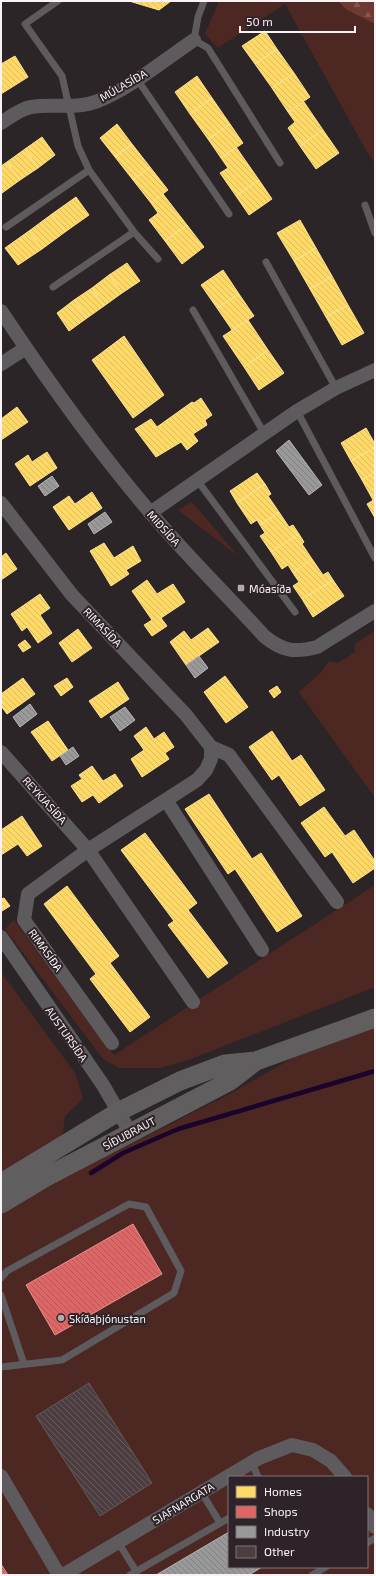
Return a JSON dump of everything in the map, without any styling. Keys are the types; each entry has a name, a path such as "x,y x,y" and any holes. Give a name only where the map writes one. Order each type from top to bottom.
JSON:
{"street":[{"name":"MÚLASÍÐA","path":"1,123 14,114 29,108 48,105 68,107 80,106 98,101 137,79 194,40"},
{"name":"MIÐSÍÐA","path":"1,311 72,414 150,513 264,636 286,650 306,650 317,647 375,611"},
{"path":"1,364 26,348"},
{"path":"150,513 297,411 336,388 375,370"},
{"name":"RIMASÍÐA","path":"1,503 72,595 186,715 211,747 229,755 337,902"},
{"name":"RIMASÍÐA","path":"112,1043 24,920 28,894 88,850 197,780 206,770 211,759 211,747"},
{"name":"REYKJASÍÐA","path":"1,752 88,850"},
{"path":"166,800 262,950"},
{"path":"88,850 193,1002"},
{"name":"AUSTURSÍÐA","path":"1,937 103,1085 130,1132"},
{"name":"SÍÐUBRAUT","path":"1,1182 118,1112 180,1082 224,1064 256,1061 375,1018"},
{"name":"SÍÐUBRAUT","path":"1,1204 46,1177 230,1081 256,1061"},
{"name":"SJAFNARGATA","path":"230,1476 259,1458 292,1445 313,1450 331,1461 344,1476"},
{"name":"SJAFNARGATA","path":"63,1575 228,1477"},
{"path":"1,1478 59,1575"},
{"path":"368,1516 375,1527"}],"lane":[{"path":"58,1 25,24 62,76 78,146 89,170 134,232 158,259"},
{"path":"204,1 198,17 194,40 208,48 280,163"},
{"path":"137,79 229,214"},
{"path":"6,227 89,170"},
{"path":"365,205 375,234"},
{"path":"53,287 134,232"},
{"path":"266,262 336,388"},
{"path":"193,310 264,433"},
{"path":"297,411 375,558"},
{"path":"197,480 295,612"},
{"path":"1,1278 7,1272 129,1204 146,1207 181,1271 174,1293 62,1360 1,1367"},
{"path":"1,1295 24,1364"},
{"path":"252,1463 258,1476"},
{"path":"202,1493 220,1523"},
{"path":"118,1542 133,1573 228,1519"},
{"path":"312,1575 324,1568"}],"shaded area":[{"path":"219,1 338,1 347,10 375,24 375,163 367,152 285,4 218,48 205,34"},
{"path":"192,502 238,556 178,510"},
{"path":"375,631 375,798 299,692 321,672 329,661 338,663 355,652 355,644"},
{"path":"375,885 375,987 186,1061 160,1068 120,1068 104,1060 5,929 14,920 114,1055"},
{"path":"1,972 75,1073 83,1099 65,1116 62,1140 1,1178"},
{"path":"375,1028 375,1575 1,1575 1,1215 65,1177 226,1096 293,1058"}],"green space":[{"path":"338,1 375,1 375,24 347,10"}],"building: Homes":[{"path":"129,1 171,1 159,10"},
{"path":"265,31 277,49 255,64 242,46"},
{"path":"277,49 294,73 272,88 255,64"},
{"path":"15,56 28,77 1,94 1,64"},
{"path":"294,73 310,97 288,112 272,88"},
{"path":"197,76 212,98 190,114 175,92"},
{"path":"212,98 230,124 208,139 190,114"},
{"path":"304,102 323,130 300,146 288,128 295,122 288,112"},
{"path":"117,124 132,144 115,157 100,138"},
{"path":"230,124 243,143 221,158 208,139"},
{"path":"323,130 339,153 316,169 300,146"},
{"path":"42,137 55,155 38,168 25,149"},
{"path":"132,144 150,167 133,180 115,157"},
{"path":"236,147 259,180 236,196 220,173 228,168 221,158"},
{"path":"25,149 38,168 20,180 7,162"},
{"path":"7,162 20,180 2,193 1,166"},
{"path":"150,167 168,190 151,203 133,180"},
{"path":"259,180 272,199 249,215 236,196"},
{"path":"163,194 187,225 165,241 149,220 158,213 151,203"},
{"path":"76,197 89,215 65,232 52,214"},
{"path":"52,214 65,232 42,249 29,231"},
{"path":"300,220 316,248 294,261 277,233"},
{"path":"187,225 204,247 182,264 165,241"},
{"path":"29,231 42,249 18,265 5,248"},
{"path":"316,248 332,276 310,289 294,261"},
{"path":"127,263 140,281 122,293 109,275"},
{"path":"223,270 239,294 217,308 201,285"},
{"path":"109,275 122,293 104,306 92,288"},
{"path":"332,276 348,305 326,317 310,289"},
{"path":"92,288 104,306 87,318 74,300"},
{"path":"239,294 254,316 232,330 217,308"},
{"path":"74,300 87,318 69,331 57,313"},
{"path":"348,305 364,333 342,345 326,317"},
{"path":"248,320 268,350 244,367 223,336"},
{"path":"124,336 164,395 133,418 92,360"},
{"path":"268,350 284,373 259,390 244,367"},
{"path":"201,398 212,415 205,420 207,425 193,434 198,441 187,450 181,442 156,457 135,429 151,419 157,427 192,402 194,403"},
{"path":"17,407 28,422 1,440 1,419"},
{"path":"366,428 375,444 375,447 351,461 341,443"},
{"path":"375,447 375,472 362,480 351,461"},
{"path":"47,452 57,468 30,486 15,464 28,455 32,462"},
{"path":"375,472 375,499 373,500 362,480"},
{"path":"257,473 265,484 237,503 230,491"},
{"path":"265,484 271,494 268,496 279,512 260,525 257,520 251,524 237,503"},
{"path":"92,492 102,508 69,530 53,507 69,496 75,504"},
{"path":"375,499 375,518 367,504"},
{"path":"279,512 289,527 293,525 299,534 271,552 260,536 265,533 260,525"},
{"path":"299,534 304,542 302,544 312,559 293,573 288,565 282,569 271,552"},
{"path":"104,543 114,558 133,546 141,561 126,570 129,574 111,586 90,551"},
{"path":"6,553 17,569 1,580 1,557"},
{"path":"312,559 323,575 328,572 333,580 302,599 293,586 299,582 293,573"},
{"path":"147,580 157,594 173,584 185,602 161,618 167,626 152,636 144,625 152,620 132,591"},
{"path":"333,580 344,596 313,617 302,599"},
{"path":"40,594 50,608 40,615 52,633 38,643 27,627 22,631 11,614"},
{"path":"208,628 219,642 186,665 170,642 184,631 191,640"},
{"path":"78,629 92,648 72,662 59,643"},
{"path":"25,640 31,647 23,652 18,645"},
{"path":"225,676 248,707 226,723 204,692"},
{"path":"23,678 35,694 7,714 1,706 1,694"},
{"path":"67,678 73,687 61,696 54,686"},
{"path":"118,682 129,699 101,718 89,701"},
{"path":"277,686 281,692 274,698 269,691"},
{"path":"48,721 68,750 52,761 31,732"},
{"path":"146,727 154,739 164,732 174,747 165,753 169,759 142,777 131,759 144,750 134,736"},
{"path":"272,731 292,761 301,755 325,790 300,806 279,775 272,780 249,747"},
{"path":"92,766 103,781 115,774 123,786 99,803 93,795 82,802 71,786 82,779 79,775"},
{"path":"209,794 252,859 261,853 302,916 277,932 235,869 228,874 185,809"},
{"path":"324,807 345,836 354,830 375,861 375,868 353,883 332,852 325,857 301,823"},
{"path":"22,816 42,846 27,856 18,844 1,855 1,830"},
{"path":"145,833 197,903 188,910 228,963 208,978 168,925 174,921 121,850"},
{"path":"67,886 119,956 110,963 150,1017 130,1032 90,979 96,974 44,904"},
{"path":"4,898 10,906 2,911 1,899"}],"building: Shops":[{"path":"133,1224 162,1274 55,1335 26,1285"},
{"path":"1,1564 8,1575 1,1575"}],"building: Industry":[{"path":"289,440 322,485 309,495 276,451"},
{"path":"52,476 59,486 45,496 38,486"},
{"path":"105,512 112,522 94,534 88,524"},
{"path":"199,656 208,668 195,678 186,665"},
{"path":"30,704 37,714 20,727 13,717"},
{"path":"125,707 135,720 120,731 110,717"},
{"path":"73,747 79,756 66,765 60,756"},
{"path":"228,1533 228,1568 260,1568 249,1575 156,1575"}],"building: Other":[{"path":"89,1383 152,1483 100,1516 36,1416"}],"waterway":[{"path":"91,1173 123,1153 178,1129 375,1071"}],"place":[{"name":"Móasíða","path":"241,588"},
{"name":"Skíðaþjónustan","path":"61,1318"}]}
